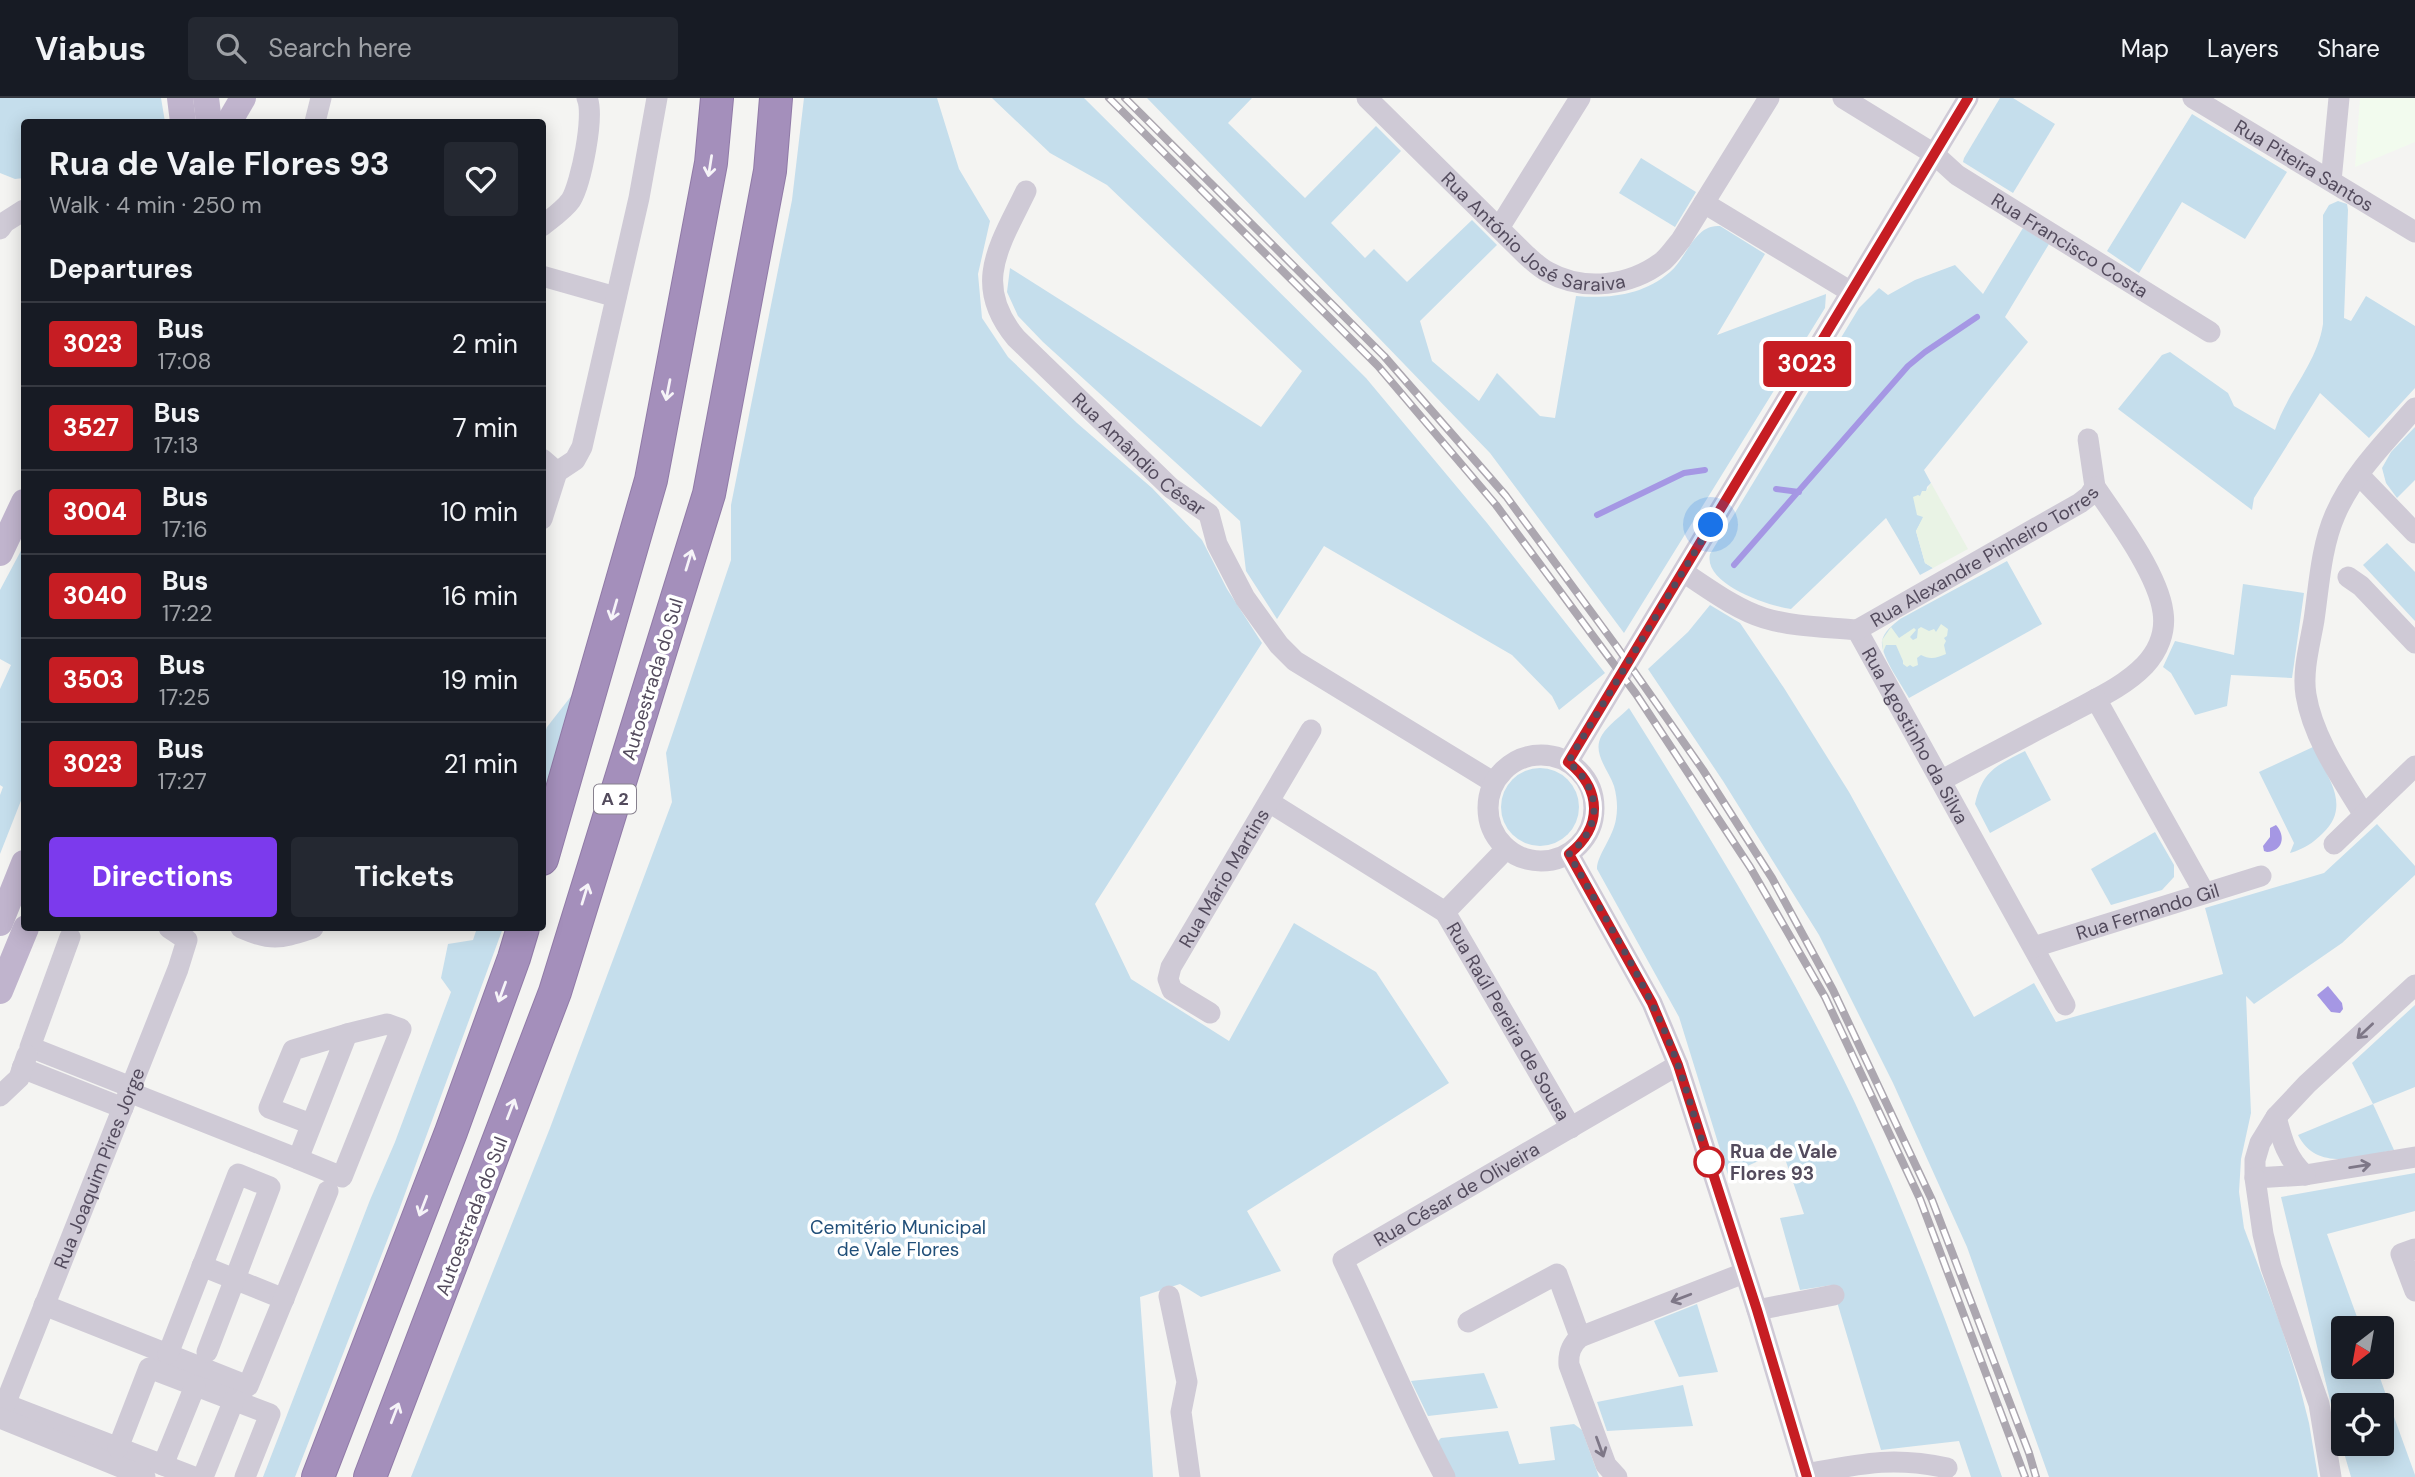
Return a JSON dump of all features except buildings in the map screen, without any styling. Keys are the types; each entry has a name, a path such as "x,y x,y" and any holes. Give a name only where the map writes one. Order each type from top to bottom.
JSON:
{"highway":[{"name":"A 2","path":"546,845 651,480 711,163 717,98"},
{"name":"Autoestrada do Sul","path":"370,1477 555,992 709,494 770,171 776,98"},
{"path":"318,1477 451,1132 522,931"}],"main road":[{"path":"180,98 183,119"},
{"path":"206,98 209,119"},
{"path":"231,119 243,98"},
{"path":"0,553 21,508"},
{"path":"0,923 21,870"},
{"path":"0,991 25,931"}],"street":[{"path":"316,119 321,98"},
{"path":"546,492 550,466 575,460 582,447 639,198 657,98"},
{"name":"Rua António José Saraiva","path":"1367,98 1389,106 1526,256 1549,272 1577,283 1604,285 1646,272 1665,259 1681,240 1769,98"},
{"path":"1499,228 1580,98"},
{"name":"Rua Francisco Costa","path":"1843,98 1934,154 1957,176 2210,332"},
{"path":"1568,762 1968,98"},
{"name":"Rua Piteira Santos","path":"2193,98 2415,232"},
{"path":"2330,181 2339,98"},
{"path":"546,222 570,201 576,189 590,100"},
{"name":"Rua Amândio César","path":"1026,191 1002,241 993,274 995,306 1004,325 1171,488 1209,514 1217,544 1240,590 1279,645 1296,662 1493,782"},
{"path":"1704,202 1851,292"},
{"path":"0,229 5,222 21,212"},
{"path":"546,277 616,298"},
{"path":"2364,815 2321,739 2306,693 2306,672 2327,542 2334,516 2359,475 2415,408"},
{"path":"2088,439 2095,487"},
{"path":"2359,475 2415,533"},
{"name":"Rua Alexandre Pinheiro Torres","path":"1857,630 2080,503 2095,487 2122,527 2151,579 2164,614 2157,649 2145,666 2128,680 2096,699 1941,780"},
{"name":"Rua Agostinho da Silva","path":"1683,572 1763,618 1857,630 2065,1005"},
{"path":"2348,577 2361,586 2415,643"},
{"path":"2096,699 2204,892"},
{"name":"Rua Mário Martins","path":"1210,1013 1172,990 1168,979 1171,967 1311,730"},
{"path":"1535,755 1552,756 1568,762 1579,771 1592,794 1594,808 1588,834 1569,854 1548,862 1525,860 1506,849 1491,829 1488,817 1489,793 1493,782 1504,768 1518,759 1535,755"},
{"path":"2334,844 2415,766"},
{"name":"Rua Raúl Pereira de Sousa","path":"1269,802 1445,912 1571,1128"},
{"path":"1445,912 1506,849"},
{"path":"1569,854 1652,1003 1678,1065 1757,1310 1806,1475 1879,1461 1914,1462 1947,1468"},
{"name":"Rua Fernando Gil","path":"2034,947 2261,876"},
{"path":"249,931 268,938 278,938 302,931"},
{"name":"Rua Joaquim Pires Jorge","path":"2,1413 178,969 183,932"},
{"path":"0,1096 19,1078 71,937"},
{"path":"2331,1477 2319,1404 2271,1267 2263,1234 2255,1160 2260,1143 2276,1117 2307,1084 2415,985"},
{"path":"22,1068 128,1096 342,1177 401,1030 387,1024 293,1049 270,1108 311,1124"},
{"path":"298,1159 347,1034"},
{"path":"30,1047 128,1096"},
{"name":"Rua César de Oliveira","path":"1445,1477 1419,1428 1375,1325 1342,1260 1678,1065"},
{"path":"2276,1117 2286,1150 2293,1164 2305,1175"},
{"path":"2255,1178 2305,1175 2415,1157"},
{"path":"168,1354 237,1174 270,1187 206,1352"},
{"path":"44,1305 248,1386 328,1191"},
{"path":"2415,1249 2401,1254 2415,1291"},
{"path":"202,1266 284,1299"},
{"path":"1617,1477 1606,1465 1569,1365 1570,1350 1580,1337 1744,1273"},
{"path":"1468,1322 1557,1274 1580,1337"},
{"path":"1757,1310 1834,1295"},
{"path":"1169,1296 1187,1382 1181,1412 1190,1477"},
{"path":"0,1358 18,1370"},
{"path":"112,1463 149,1368 270,1414 245,1477"},
{"path":"163,1465 195,1386"},
{"path":"203,1477 234,1400"},
{"path":"2,1413 145,1477"},
{"path":"112,1463 163,1465 194,1477"}],"shaded area":[{"path":"2360,98 2415,98 2415,142 2355,167"},
{"path":"2276,825 2282,838 2280,846 2272,851 2264,851 2263,846 2270,837 2270,828"},
{"path":"2328,986 2342,1003 2343,1009 2340,1013 2331,1012 2317,995"}],"green space":[{"path":"0,98 161,98 164,119 21,119 21,178 15,179 0,173"},
{"name":"Cemitério Municipal de Vale Flores","path":"804,98 937,98 959,169 990,221 978,274 982,318 1008,357 1077,423 1152,488 1202,540 1227,589 1262,643 1095,904 1131,979 1229,1041 1294,923 1376,972 1449,1083 1247,1211 1281,1271 1201,1297 1180,1284 1140,1297 1153,1477 411,1477 550,1128 672,802 666,753 731,560 731,505 792,200"},
{"path":"992,98 1084,98 1366,378 1487,523 1605,673 1559,710 1552,696 1512,655 1324,546 1277,619 1246,571 1240,521 1043,342 1018,316 1007,292 1010,268 1261,427 1302,371 1107,185 1050,153"},
{"path":"1147,98 1252,98 1228,123 1305,198 1376,126 1401,151 1331,223 1365,258 1374,249 1407,282 1472,220 1497,245 1420,321 1432,361 1479,401 1497,373 1540,416 1555,418 1576,296 1613,296 1649,286 1670,272 1697,236 1711,227 1720,226 1765,254 1717,335 1826,294 1825,308 1624,633 1490,453"},
{"path":"2000,98 2013,98 2055,124 2013,193 1963,162"},
{"path":"2192,114 2287,172 2245,239 2182,202 2139,273 2107,251"},
{"path":"1641,158 1696,192 1675,227 1619,193"},
{"path":"2338,201 2347,204 2348,210 2344,318 2351,321 2366,296 2415,326 2415,388 2369,438 2320,393 2254,498 2252,510 2118,409 2162,355 2170,352 2228,393 2234,406 2275,430 2320,338 2323,324 2323,215 2329,205"},
{"path":"2023,228 2049,244 2005,317 2028,342 1924,470 1931,483 1927,487 1922,515 1924,517 1916,531 1925,563 1933,568 1920,575 1886,518 1791,609 1753,598 1726,584 1716,575 1710,554 1859,308 1879,288 1888,295 1915,280 1955,265 1983,294"},
{"path":"2415,427 2415,480 2397,498 2386,483 2382,468 2391,452"},
{"path":"2387,543 2415,572 2415,621 2363,565"},
{"path":"21,551 21,801 0,854 0,795 3,787 0,785 0,689 11,665 0,659 0,590"},
{"path":"2007,561 2042,624 1909,698 1884,654 1882,641 1887,631 1900,619"},
{"path":"2243,584 2304,593 2292,678 2231,675 2227,706 2195,715 2171,673 2163,667 2175,641 2234,655"},
{"path":"1710,605 1740,623 1784,688 1849,792 1974,1017 2034,983 2056,1022 2223,974 2205,908 2324,873 2377,824 2415,866 2415,875 2342,943 2254,1004 2246,996 2251,1113 2241,1159 2239,1192 2244,1228 2298,1380 2318,1477 2049,1477 1967,1247 1893,1083 1819,935 1723,781 1648,669 1688,632"},
{"path":"583,681 546,796 546,730"},
{"path":"1629,708 1776,951 1855,1103 1915,1241 2002,1477 1971,1477 1959,1441 1881,1450 1832,1285 1800,1290 1780,1218 1804,1214 1782,1150 1728,1175 1679,1017 1597,869 1617,815 1614,786 1602,761 1599,742 1608,728"},
{"path":"2313,747 2334,791 2336,812 2319,837 2304,848 2290,853 2294,843 2259,772"},
{"path":"2025,751 2051,800 1990,833 1975,804 1982,783 1992,770"},
{"path":"1540,768 1555,771 1568,779 1576,792 1579,807 1576,822 1568,835 1555,843 1540,846 1525,843 1512,835 1504,822 1501,807 1504,792 1512,779 1525,771"},
{"path":"2155,832 2174,865 2174,877 2162,890 2111,905 2091,869"},
{"path":"476,931 502,931 399,1210 295,1477 263,1477 451,992 441,978 448,944 473,940"},
{"path":"2415,1005 2415,1087 2373,1104 2352,1063"},
{"path":"2373,1104 2394,1150 2354,1158 2328,1158 2306,1147 2298,1135"},
{"path":"2415,1173 2415,1211 2327,1234 2357,1316 2331,1316 2331,1379 2380,1379 2385,1393 2331,1393 2331,1404 2281,1197"},
{"path":"1697,1304 1718,1372 1679,1377 1654,1321"},
{"path":"1484,1373 1498,1408 1428,1416 1411,1381"},
{"path":"1683,1385 1693,1426 1607,1431 1597,1402"},
{"path":"2394,1417 2415,1477 2351,1477 2345,1456 2394,1456"},
{"path":"1574,1424 1582,1430 1599,1477 1448,1477 1438,1441 1441,1438 1508,1431 1519,1464 1555,1460 1550,1427"}],"sand":[{"path":"1931,483 1968,549 1933,568 1925,563 1916,531 1923,517 1917,515 1913,497 1920,496"},
{"path":"1941,624 1948,629 1944,638 1946,654 1940,657 1927,658 1921,655 1917,658 1918,665 1907,667 1903,664 1896,645 1886,645 1883,652 1882,640 1891,627 1899,638 1914,628 1916,630 1910,637 1913,640 1917,638 1918,629 1921,627 1929,631 1934,629 1936,632"}],"waterway":[{"path":"1734,565 1908,366 1977,317"},
{"path":"1597,515 1684,473 1705,470"},
{"path":"1776,489 1799,492"}],"railway":[{"path":"1109,98 1378,366 1496,505 1636,694 1750,867 1825,997 1920,1199 2025,1477"},
{"path":"1125,98 1384,356 1506,496 1703,770 1772,878 1833,990 1932,1200 2036,1477"}],"bus line":[{"name":"3023","path":"1807,1477 1757,1310 1666,1033 1569,854 1588,834 1594,808 1587,782 1568,762 1968,98"}],"place":[{"name":"Rua de Vale Flores 93","path":"1709,1162"}],"route":[{"path":"1709,1162 1666,1033 1569,854 1588,834 1594,808 1587,782 1568,762 1711,525"}]}
